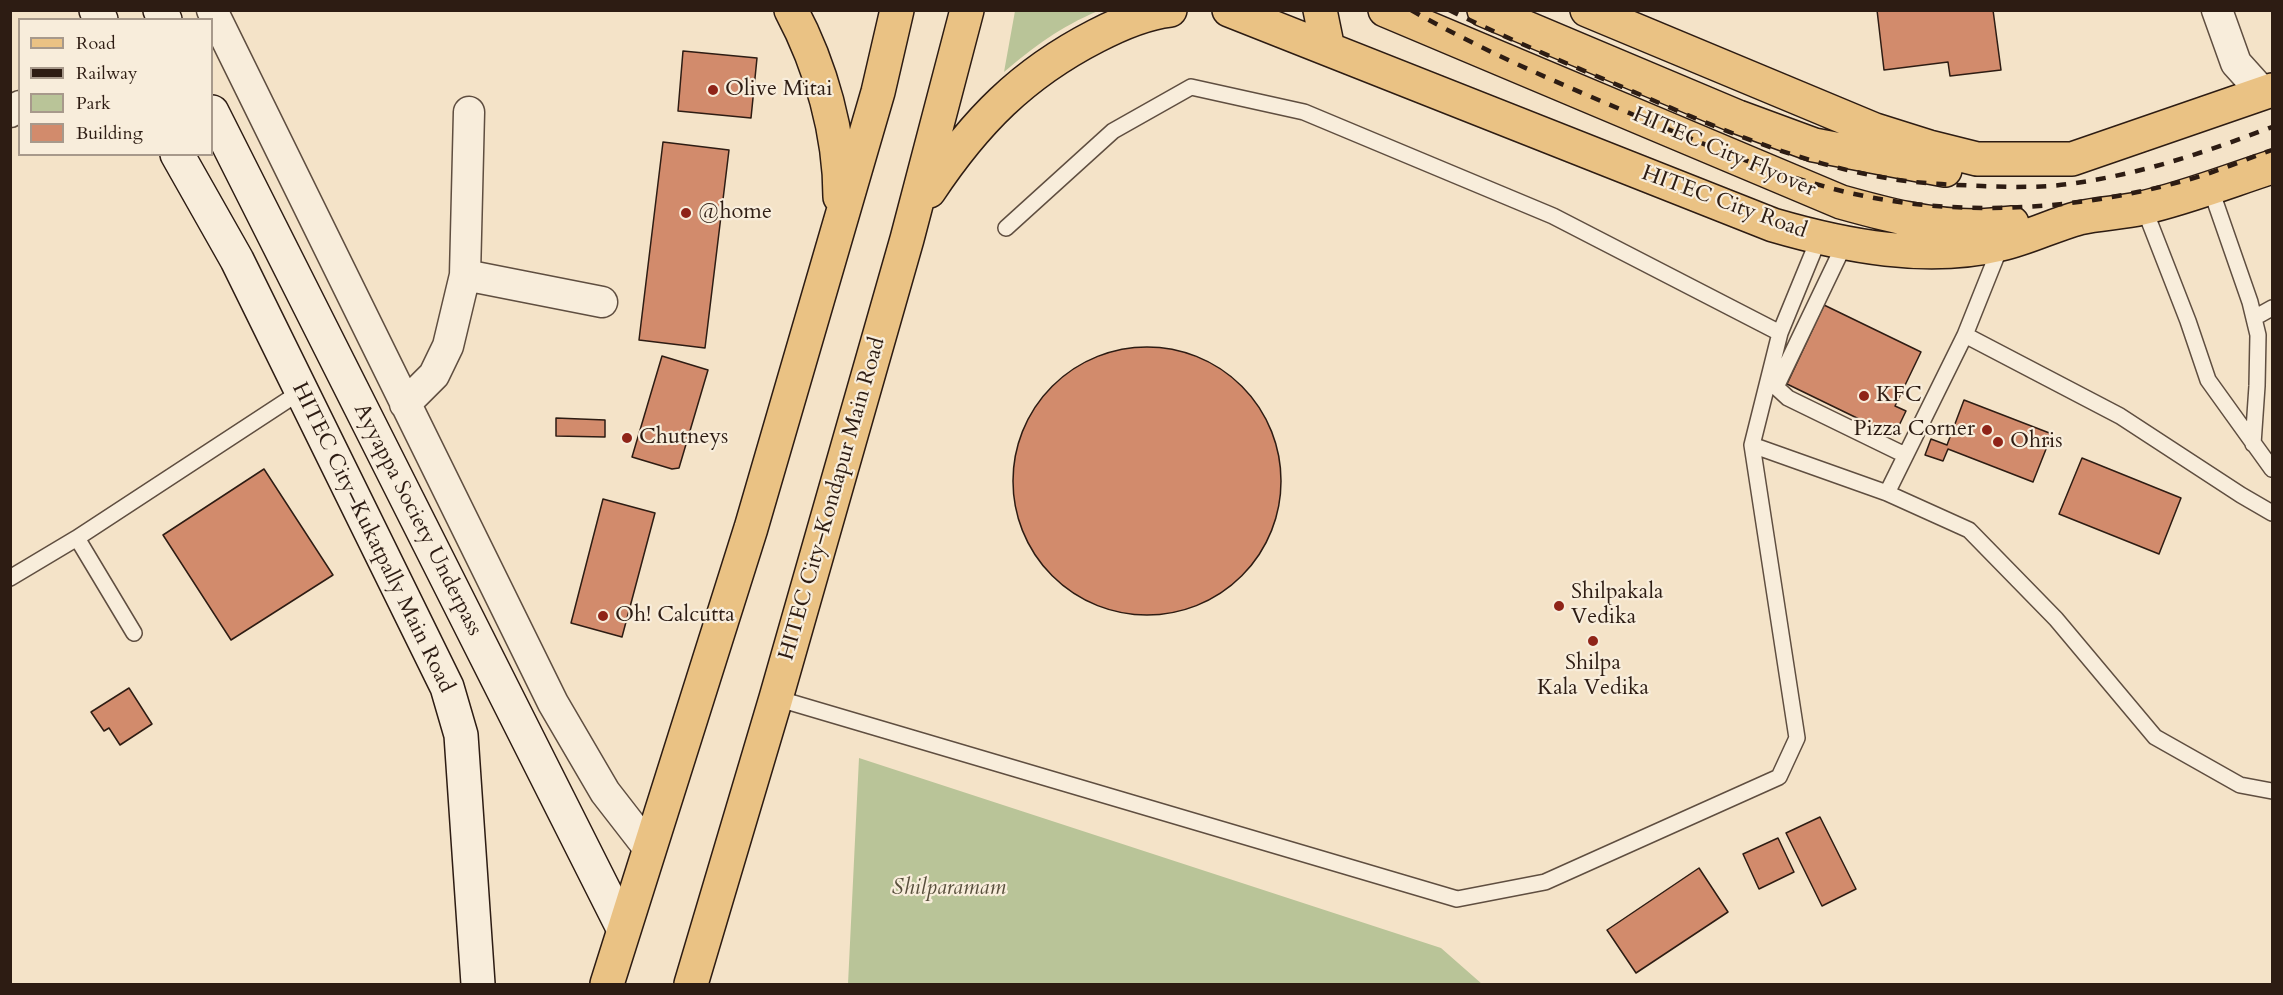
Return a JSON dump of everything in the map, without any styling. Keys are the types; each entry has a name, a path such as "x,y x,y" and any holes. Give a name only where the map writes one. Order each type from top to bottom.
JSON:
{"main road":[{"path":"791,10 816,68 831,118 840,170 841,220"},
{"path":"607,984 751,528 878,92 897,10"},
{"name":"HITEC City–Kondapur Main Road","path":"691,984 776,698 907,239 967,10"},
{"path":"907,239 925,196 955,152 990,112 1030,77 1075,47 1113,27 1154,12 1170,10"},
{"name":"HITEC City Road","path":"1229,10 1773,225 1832,240 1879,248 1947,252 2001,244 2080,218 2144,208 2272,167"},
{"path":"1320,10 1328,50"},
{"name":"HITEC City Flyover","path":"1385,10 1841,202 1889,216 1974,226 2080,218"},
{"name":"HITEC City Flyover","path":"1484,10 1738,117 1815,145 1946,170 1987,171 2072,159"},
{"path":"1587,10 1875,130 1977,159 2072,159 2268,91"},
{"name":"Ayyappa Society Underpass","path":"213,114 623,928"},
{"name":"HITEC City–Kukatpally Main Road","path":"178,156 237,260 447,687 461,735 478,984"}],"street":[{"path":"212,10 553,703 604,792 650,850"},
{"path":"2217,10 2235,63 2268,91"},
{"path":"405,404 434,375 448,346 465,275 469,112"},
{"path":"465,275 602,302"}],"lane":[{"path":"1006,228 1113,131 1191,87 1304,112 1510,198 1553,216 1780,333"},
{"path":"2210,187 2258,335 2253,444"},
{"path":"2144,208 2188,321 2208,380 2272,469"},
{"path":"776,698 1457,899 1545,882 1779,777 1797,738 1752,445 1780,333 1832,240"},
{"path":"1832,240 1776,387 1788,398 1905,455"},
{"path":"1887,493 1965,335 2001,244"},
{"path":"2254,318 2272,308"},
{"path":"1965,335 2120,416 2272,513"},
{"path":"10,578 77,538 300,392"},
{"path":"1752,445 1887,493 1969,530 2056,619 2155,737 2240,785 2272,791"},
{"path":"77,538 135,633"}],"green space":[{"path":"1015,10 1098,11 1048,38 1004,72"},
{"name":"Shilparamam","path":"859,758 1441,948 1482,984 848,984"}],"building":[{"path":"1877,10 1993,10 2001,70 1950,76 1948,62 1884,70"},
{"path":"683,51 757,58 751,118 678,111"},
{"path":"663,142 729,150 705,348 639,340"},
{"path":"1824,305 1921,352 1895,406 1906,411 1894,436 1787,384"},
{"path":"1147,347 1173,350 1198,357 1221,370 1242,386 1258,407 1271,430 1278,455 1281,481 1278,507 1271,532 1258,555 1242,576 1221,592 1198,605 1173,612 1147,615 1121,612 1096,605 1073,592 1052,576 1036,555 1023,532 1016,507 1013,481 1016,455 1023,430 1036,407 1052,386 1073,370 1096,357 1121,350"},
{"path":"662,356 708,370 679,468 672,469 632,457"},
{"name":"Ohris","path":"1964,400 2052,434 2033,482 1948,449 1943,461 1925,455 1931,439 1947,445"},
{"path":"556,418 605,420 605,437 556,436"},
{"path":"2082,458 2181,498 2159,554 2059,514"},
{"path":"264,469 333,575 231,640 163,535"},
{"path":"603,499 655,513 622,637 571,623"},
{"path":"129,688 152,724 120,745 109,728 104,731 91,712"},
{"path":"1820,817 1856,889 1822,906 1786,833"},
{"path":"1778,838 1794,872 1759,889 1743,854"},
{"path":"1699,868 1728,912 1636,973 1607,930"}],"railway":[{"path":"1411,10 1521,66 1707,145 1805,181 1874,198 1964,208 2054,205 2143,191 2187,180 2272,150"},
{"path":"1449,10 1560,61 1729,132 1834,167 1906,181 2004,187 2068,184 2121,175 2172,162 2272,127"}],"place":[{"name":"Olive Mitai","path":"713,90"},
{"name":"@home","path":"686,213"},
{"name":"KFC","path":"1864,396"},
{"name":"Pizza Corner","path":"1987,430"},
{"name":"Chutneys","path":"627,438"},
{"name":"Ohris","path":"1998,442"},
{"name":"Shilpakala Vedika","path":"1559,606"},
{"name":"Oh! Calcutta","path":"603,616"},
{"name":"Shilpa Kala Vedika","path":"1593,641"}]}
